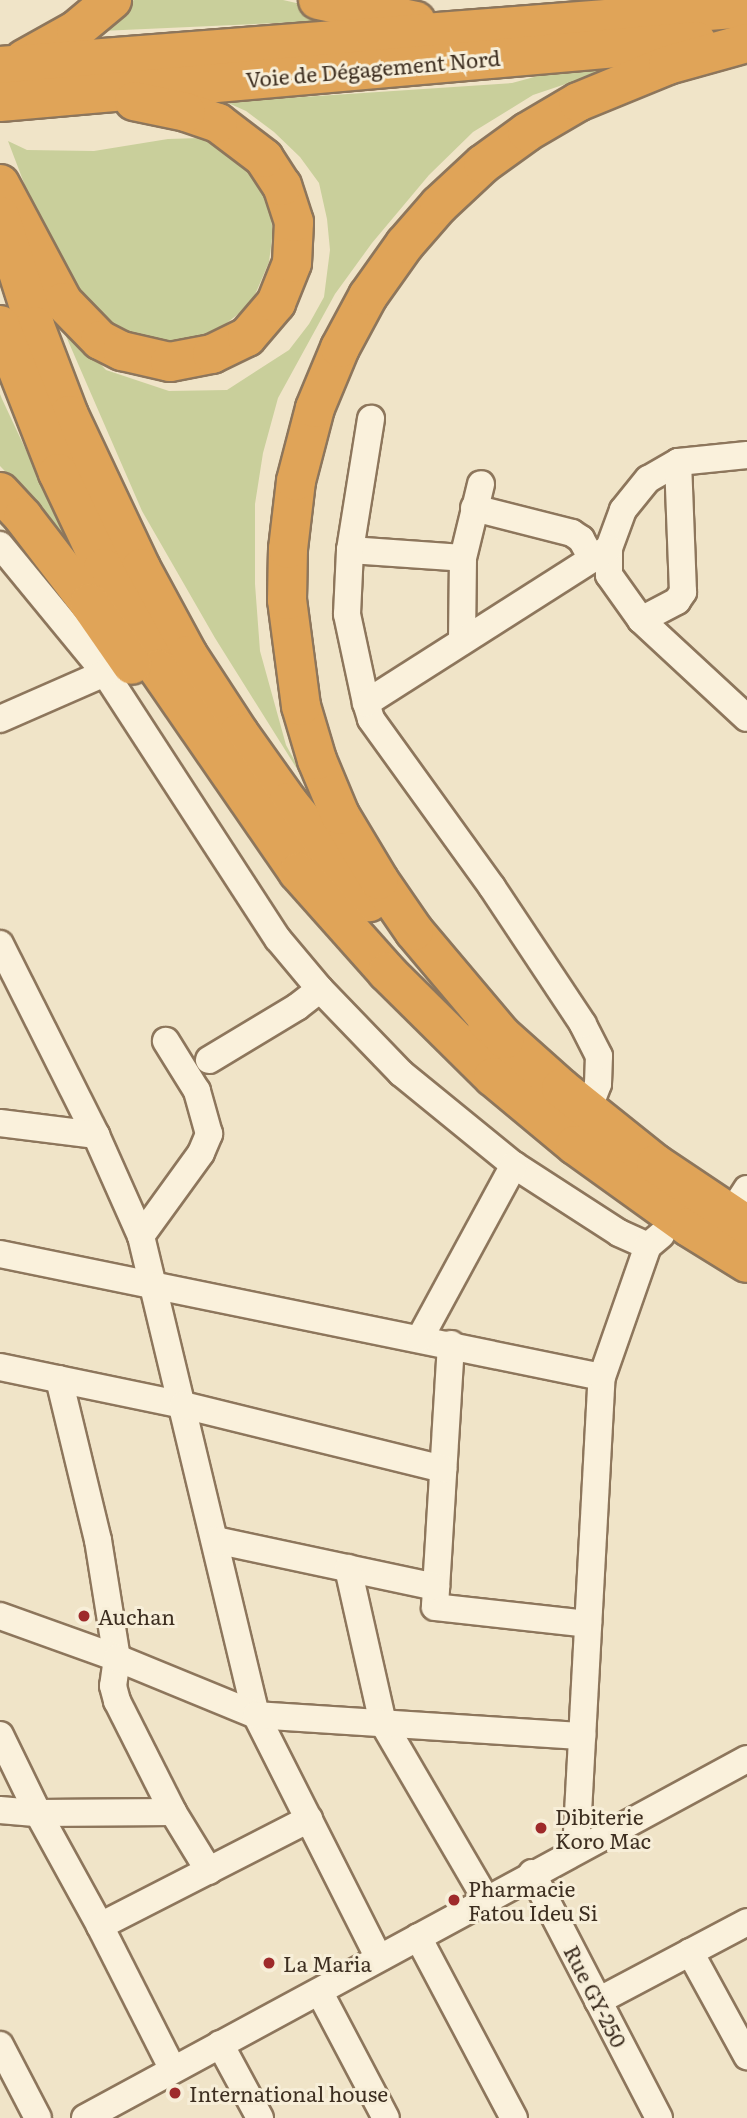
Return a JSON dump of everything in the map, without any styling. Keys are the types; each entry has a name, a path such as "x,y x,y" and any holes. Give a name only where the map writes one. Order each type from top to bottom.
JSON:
{"highway":[{"path":"4,83 112,0"},
{"path":"318,0 395,19 501,29"},
{"name":"Voie de Dégagement Nord","path":"4,83 501,29 747,8"},
{"name":"Voie de Dégagement Nord","path":"4,83 91,92 747,37"},
{"path":"505,1038 414,931 358,847 328,790 301,706 292,651 287,600 288,549 296,481 316,408 340,348 368,296 405,244 439,205 482,164 527,132 578,102 658,69 747,43"},
{"path":"0,184 63,302 100,340 122,351 170,362 191,360 247,337 264,321 287,281 295,242 289,201 270,165 234,133 218,123 187,112 91,92"},
{"path":"0,216 35,326 79,438 141,568 188,655 288,802 357,889 434,975 588,1110 656,1164 741,1210"},
{"path":"0,325 58,473 103,568 158,669 298,872"},
{"path":"0,492 23,517 89,603 206,765 405,990 494,1077 575,1145 689,1227 747,1263"}],"street":[{"path":"371,419 350,550 347,614 371,719 492,887 583,1024 599,1056 598,1084 588,1110"},
{"path":"366,703 600,553 623,510 648,479 678,462 747,455"},
{"path":"641,620 677,601 684,592 678,462"},
{"path":"462,640 463,558 477,496 572,533 600,553 609,575 641,620 747,718"},
{"path":"0,545 105,673 278,939 320,989 401,1073 514,1165 619,1233 648,1246"},
{"path":"350,550 463,558"},
{"path":"0,719 105,673"},
{"path":"0,944 96,1135 141,1236 256,1714 378,1957 383,1956"},
{"path":"209,1060 297,1007 320,989"},
{"path":"141,1236 201,1153 209,1134 197,1091 166,1041"},
{"path":"0,1123 96,1135"},
{"path":"420,1338 514,1165"},
{"path":"576,1850 602,1377 648,1246 657,1236 689,1227"},
{"path":"0,1254 451,1344 602,1377"},
{"path":"451,1344 435,1607 588,1624"},
{"path":"0,1367 183,1405 443,1469"},
{"path":"60,1379 98,1540 117,1658 113,1686 121,1714 173,1812 209,1871"},
{"path":"215,1540 436,1587"},
{"path":"348,1568 383,1723 486,1899"},
{"path":"1,1618 117,1658 256,1714 582,1737"},
{"path":"0,1735 173,2070"},
{"path":"85,2118 124,2108 173,2070 320,1993 532,1873 747,1759"},
{"path":"0,1810 38,1813 173,1812"},
{"path":"100,1926 309,1819"},
{"name":"Rue GY-250","path":"532,1873 659,2118"},
{"path":"598,2001 747,1922"},
{"path":"418,1937 514,2118"},
{"path":"690,1952 747,2056"},
{"path":"320,1993 386,2118"},
{"path":"220,2044 260,2118"},
{"path":"0,2045 38,2118"}],"green space":[{"path":"134,0 283,0 367,19 101,31"},
{"path":"646,57 533,95 473,132 429,175 372,243 335,294 278,398 263,453 255,504 255,584 260,651 286,745 314,796 215,638 142,511 59,320 106,370 169,391 227,390 289,350 309,324 324,297 330,250 319,183 300,157 274,132 246,111 226,102 512,83 575,66"},
{"path":"200,138 220,149 257,179 268,202 273,231 269,262 251,304 214,333 194,340 145,341 109,329 56,267 8,141 27,150 94,151 168,139"},
{"path":"0,394 77,559 36,503 0,466"}],"place":[{"name":"Auchan","path":"84,1616"},
{"name":"Dibiterie Koro Mac","path":"541,1828"},
{"name":"Pharmacie Fatou Ideu Si","path":"454,1900"},
{"name":"La Maria","path":"269,1963"},
{"name":"International house","path":"175,2093"}]}
